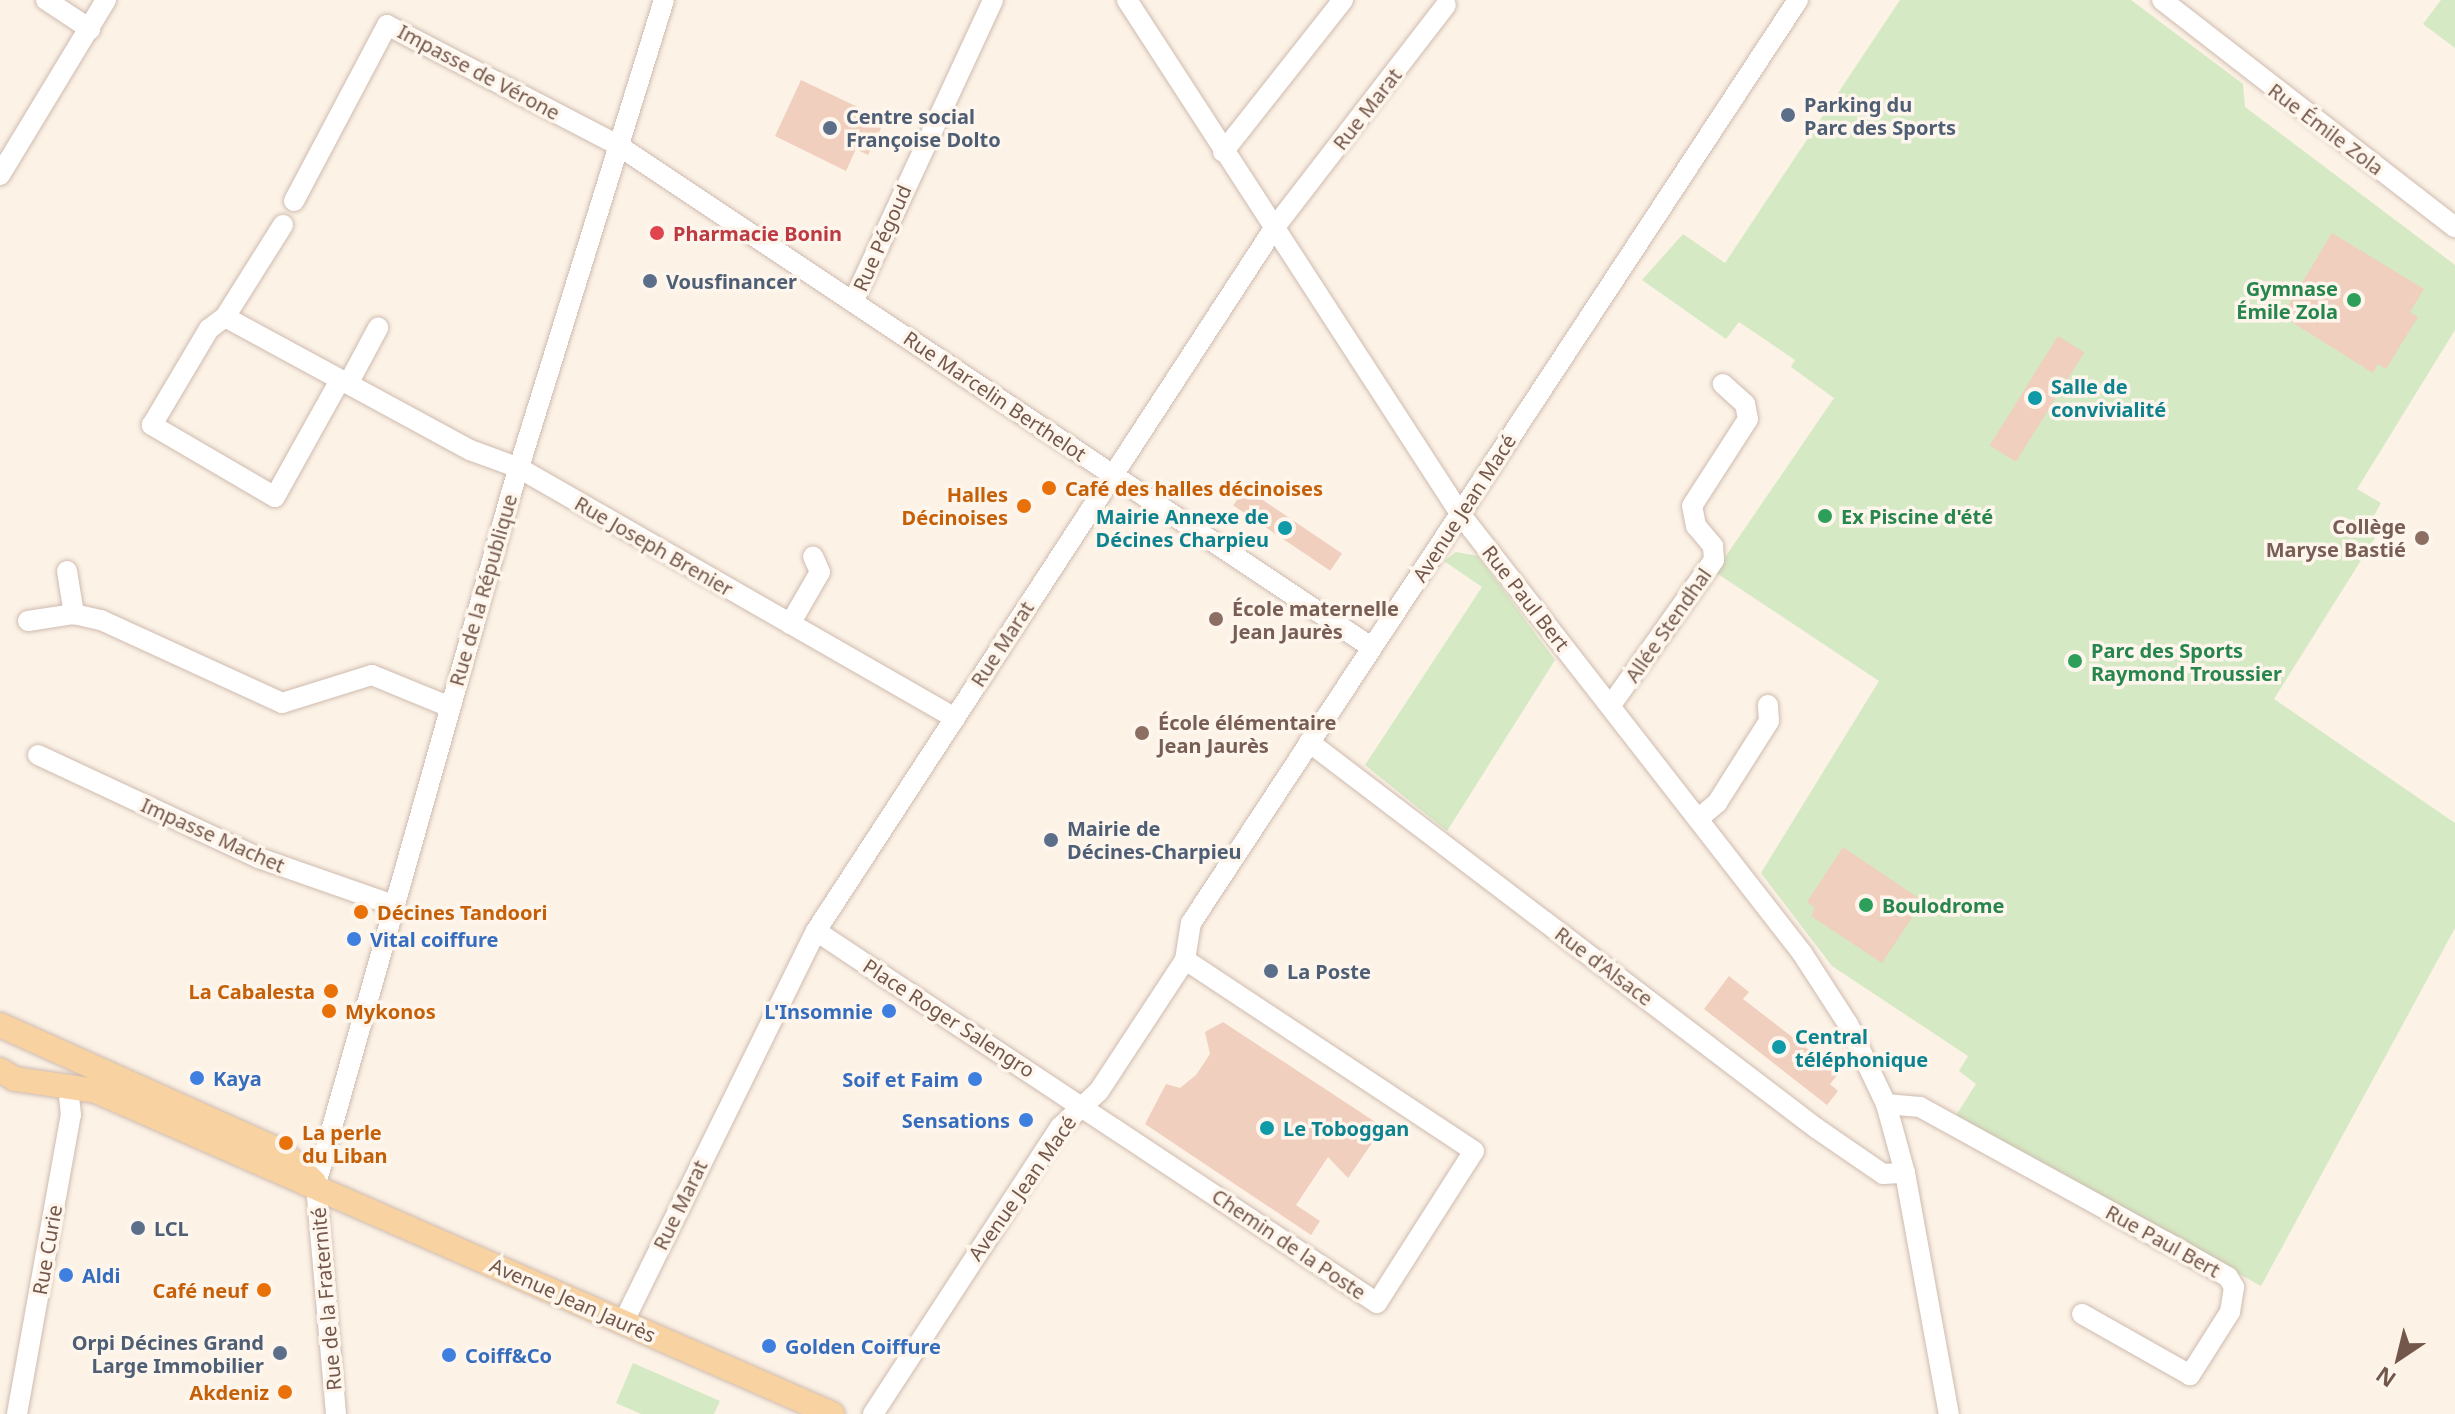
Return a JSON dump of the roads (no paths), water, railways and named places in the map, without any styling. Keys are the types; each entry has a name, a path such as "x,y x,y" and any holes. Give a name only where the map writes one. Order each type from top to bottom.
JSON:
{"main road":[{"name":"Avenue Jean Jaurès","path":"0,1025 281,1151 316,1184"},
{"path":"0,1045 28,1039"},
{"name":"Avenue Jean Jaurès","path":"5,1076 96,1091 272,1172 316,1184 832,1414"}],"street":[{"path":"46,0 90,29"},
{"path":"0,175 106,0"},
{"name":"Rue de la République","path":"316,1184 519,468 664,0"},
{"name":"Rue Pégoud","path":"853,302 993,0"},
{"name":"Rue Paul Bert","path":"1127,0 1461,515 1802,953 1848,1024 1886,1104 1905,1173 1949,1414"},
{"path":"1223,152 1343,0"},
{"name":"Avenue Jean Macé","path":"873,1414 1060,1127 1099,1091 1185,960 1191,923 1798,0"},
{"name":"Rue Émile Zola","path":"2162,0 2455,227"},
{"name":"Rue Marat","path":"623,1323 816,931 1111,474 1275,227 1446,5"},
{"name":"Impasse de Vérone","path":"294,201 387,25 619,146"},
{"name":"Rue Marcelin Berthelot","path":"619,146 1371,647"},
{"path":"283,225 225,317 209,329 152,425 275,497 378,328"},
{"name":"Rue Joseph Brenier","path":"225,317 470,450 519,468 955,718"},
{"name":"Allée Stendhal","path":"1611,705 1714,560 1692,506 1748,419 1745,404 1723,384"},
{"path":"790,624 820,572 813,556"},
{"path":"67,571 74,614"},
{"path":"28,621 74,614 101,620 282,703 372,675 450,707"},
{"path":"1698,819 1717,803 1769,721 1768,705"},
{"name":"Rue d'Alsace","path":"1309,742 1816,1128 1883,1174 1905,1173"},
{"name":"Impasse Machet","path":"38,755 259,858 393,905"},
{"name":"Place Roger Salengro","path":"816,931 1082,1105"},
{"name":"Chemin de la Poste","path":"1082,1105 1377,1303 1474,1151 1185,960"},
{"name":"Rue Curie","path":"17,1414 71,1115 68,1085"},
{"name":"Rue Paul Bert","path":"1886,1104 1920,1107 2228,1277 2234,1287 2230,1312 2190,1375 2082,1314"},
{"name":"Rue de la Fraternité","path":"316,1184 336,1414"}],"place":[{"name":"Parking du Parc des Sports","path":"1788,115"},
{"name":"Centre social Françoise Dolto","path":"830,128"},
{"name":"Pharmacie Bonin","path":"657,233"},
{"name":"Vousfinancer","path":"650,281"},
{"name":"Gymnase Émile Zola","path":"2354,300"},
{"name":"Salle de convivialité","path":"2035,398"},
{"name":"Café des halles décinoises","path":"1049,488"},
{"name":"Halles Décinoises","path":"1024,506"},
{"name":"Ex Piscine d'été","path":"1825,516"},
{"name":"Mairie Annexe de Décines Charpieu","path":"1285,528"},
{"name":"Collège Maryse Bastié","path":"2422,538"},
{"name":"École maternelle Jean Jaurès","path":"1216,619"},
{"name":"Parc des Sports Raymond Troussier","path":"2075,661"},
{"name":"École élémentaire Jean Jaurès","path":"1142,733"},
{"name":"Mairie de Décines-Charpieu","path":"1051,840"},
{"name":"Boulodrome","path":"1866,905"},
{"name":"Décines Tandoori","path":"361,912"},
{"name":"Vital coiffure","path":"354,939"},
{"name":"La Poste","path":"1271,971"},
{"name":"La Cabalesta","path":"331,991"},
{"name":"Mykonos","path":"329,1011"},
{"name":"L'Insomnie","path":"889,1011"},
{"name":"Central téléphonique","path":"1779,1047"},
{"name":"Kaya","path":"197,1078"},
{"name":"Soif et Faim","path":"975,1079"},
{"name":"Sensations","path":"1026,1120"},
{"name":"Le Toboggan","path":"1267,1128"},
{"name":"La perle du Liban","path":"286,1143"},
{"name":"LCL","path":"138,1228"},
{"name":"Aldi","path":"66,1275"},
{"name":"Café neuf","path":"264,1290"},
{"name":"Golden Coiffure","path":"769,1346"},
{"name":"Orpi Décines Grand Large Immobilier","path":"280,1353"},
{"name":"Coiff&Co","path":"449,1355"},
{"name":"Akdeniz","path":"285,1392"}]}
